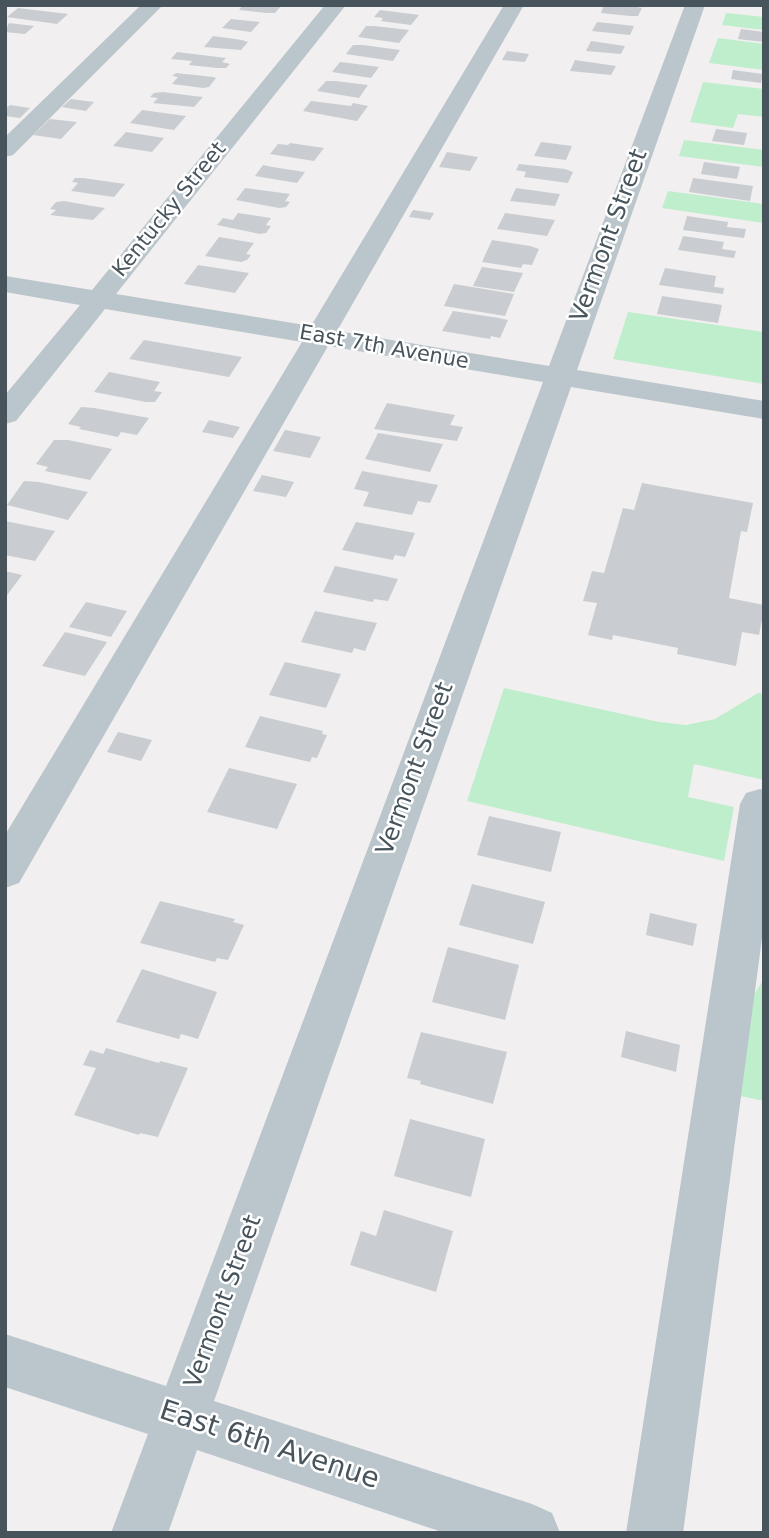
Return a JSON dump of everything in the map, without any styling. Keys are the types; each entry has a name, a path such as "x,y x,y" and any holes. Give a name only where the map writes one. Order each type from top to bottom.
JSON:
{"street":[{"path":"5,150 153,5"},
{"name":"Kentucky Street","path":"5,415 336,5"},
{"path":"5,871 514,5"},
{"name":"Vermont Street","path":"139,1533 695,5"},
{"name":"East 7th Avenue","path":"5,284 764,410"},
{"path":"654,1533 760,804"},
{"name":"East 6th Avenue","path":"5,1360 532,1533"}],"green space":[{"path":"726,13 764,17 764,30 722,25"},
{"path":"718,38 764,44 764,70 709,63"},
{"path":"703,82 764,89 764,117 738,114 733,128 690,122"},
{"path":"684,140 764,150 764,167 679,156"},
{"path":"668,191 764,204 764,223 662,208"},
{"path":"628,312 764,332 764,384 613,359"},
{"path":"504,688 659,722 686,725 715,719 758,693 764,694 764,780 694,764 688,797 734,807 724,861 467,801"},
{"path":"764,979 764,1101 736,1095 751,999"}],"building":[{"path":"243,5 282,5 275,13 267,13 239,10"},
{"path":"604,5 642,8 638,16 630,16 601,13"},
{"path":"18,8 68,14 57,24 7,17"},
{"path":"380,10 419,15 411,25 381,21 383,18 374,17"},
{"path":"231,19 260,22 251,32 222,28"},
{"path":"597,22 634,26 630,35 592,31"},
{"path":"9,23 34,26 25,34 5,32"},
{"path":"366,26 409,30 399,43 358,37"},
{"path":"741,29 764,32 764,42 738,39"},
{"path":"213,36 248,42 241,50 204,47"},
{"path":"591,41 625,46 621,54 586,51"},
{"path":"353,45 400,50 393,61 346,54"},
{"path":"507,51 529,54 525,62 502,60"},
{"path":"177,52 226,58 222,62 230,64 226,68 189,65 192,61 171,59"},
{"path":"575,60 616,66 611,75 570,71"},
{"path":"340,62 379,67 371,78 332,72"},
{"path":"733,70 763,74 761,83 731,79"},
{"path":"176,73 216,78 209,87 203,88 172,84 178,77 172,76"},
{"path":"326,81 368,85 359,98 317,91"},
{"path":"154,93 203,97 194,107 153,103 158,98 150,97"},
{"path":"71,99 94,102 86,111 62,107"},
{"path":"311,101 368,106 357,121 303,111"},
{"path":"10,105 30,108 20,118 5,116 5,109"},
{"path":"142,110 186,116 174,130 130,123"},
{"path":"50,119 77,122 61,139 33,135"},
{"path":"716,129 747,133 744,145 712,141"},
{"path":"126,132 164,138 152,152 113,146"},
{"path":"541,142 572,146 566,160 534,156"},
{"path":"278,144 324,148 314,161 270,154"},
{"path":"447,152 478,157 470,171 439,167"},
{"path":"704,162 740,167 737,179 701,174"},
{"path":"519,164 573,172 568,183 524,177 526,172 516,170"},
{"path":"263,165 305,172 297,183 255,176"},
{"path":"75,178 125,184 114,197 71,191 78,183 72,182"},
{"path":"693,178 753,186 750,201 689,192"},
{"path":"245,188 290,194 285,201 290,202 286,207 279,208 236,200"},
{"path":"516,188 560,194 555,206 510,201"},
{"path":"56,202 105,208 93,220 50,215 56,210 50,209"},
{"path":"413,210 434,213 430,220 409,217"},
{"path":"238,213 271,218 266,225 271,226 266,233 260,234 217,225 223,218 233,220"},
{"path":"505,213 555,220 547,236 497,229"},
{"path":"687,216 728,222 727,227 746,229 744,238 683,230"},
{"path":"683,236 724,242 722,249 736,251 734,258 678,250"},
{"path":"219,237 254,243 246,254 251,255 241,262 205,256"},
{"path":"492,240 539,249 532,265 523,264 521,268 482,262"},
{"path":"198,265 249,273 235,293 184,284"},
{"path":"482,267 523,273 514,292 473,286"},
{"path":"665,268 716,276 714,287 724,288 723,294 659,285"},
{"path":"454,284 514,294 505,316 444,306"},
{"path":"662,296 722,305 718,323 657,314"},
{"path":"453,311 508,320 500,338 491,336 490,339 442,331"},
{"path":"144,340 242,357 229,377 129,359"},
{"path":"109,372 160,382 154,391 162,392 155,402 146,402 94,392"},
{"path":"387,403 455,415 450,425 463,427 457,441 374,429"},
{"path":"81,407 149,418 137,435 121,432 118,437 68,424"},
{"path":"209,420 240,427 233,438 202,432"},
{"path":"285,430 321,437 310,458 273,451"},
{"path":"378,433 443,444 430,472 365,459"},
{"path":"54,440 68,440 112,449 90,480 45,471 48,467 36,464"},
{"path":"362,471 438,485 430,503 418,501 412,515 363,506 369,492 354,489"},
{"path":"262,475 294,482 286,497 253,491"},
{"path":"24,481 88,492 68,520 7,505"},
{"path":"642,483 753,503 747,532 741,531 729,598 764,605 764,609 759,635 742,632 736,666 677,654 678,648 613,635 612,640 588,635 597,603 583,601 592,571 604,573 623,508 634,510"},
{"path":"5,521 55,531 35,561 5,555"},
{"path":"356,522 415,533 405,557 395,555 393,560 342,550"},
{"path":"335,566 398,579 388,601 374,599 373,602 323,592"},
{"path":"5,571 22,575 5,598"},
{"path":"86,602 127,611 111,637 69,627"},
{"path":"315,611 377,623 365,651 354,648 352,653 301,642"},
{"path":"65,632 107,642 85,676 42,666"},
{"path":"285,662 341,674 326,708 269,695"},
{"path":"260,716 323,731 322,734 327,735 317,758 312,757 310,762 245,747"},
{"path":"118,732 152,740 141,761 107,752"},
{"path":"229,768 297,784 277,829 207,812"},
{"path":"489,816 561,832 551,872 477,855"},
{"path":"472,884 545,902 533,944 459,925"},
{"path":"160,901 235,919 233,922 244,925 228,960 217,958 215,962 140,943"},
{"path":"650,913 697,924 693,946 646,935"},
{"path":"448,947 519,965 505,1020 432,1002"},
{"path":"142,969 217,992 198,1039 181,1034 179,1039 116,1022"},
{"path":"626,1031 680,1045 676,1072 621,1057"},
{"path":"421,1032 507,1052 493,1104 407,1078"},
{"path":"106,1048 188,1068 158,1137 139,1135 74,1115 96,1068 83,1065 90,1050 103,1054"},
{"path":"410,1119 485,1139 471,1197 394,1176"},
{"path":"384,1210 453,1231 436,1292 350,1265 361,1231 376,1236"}]}
